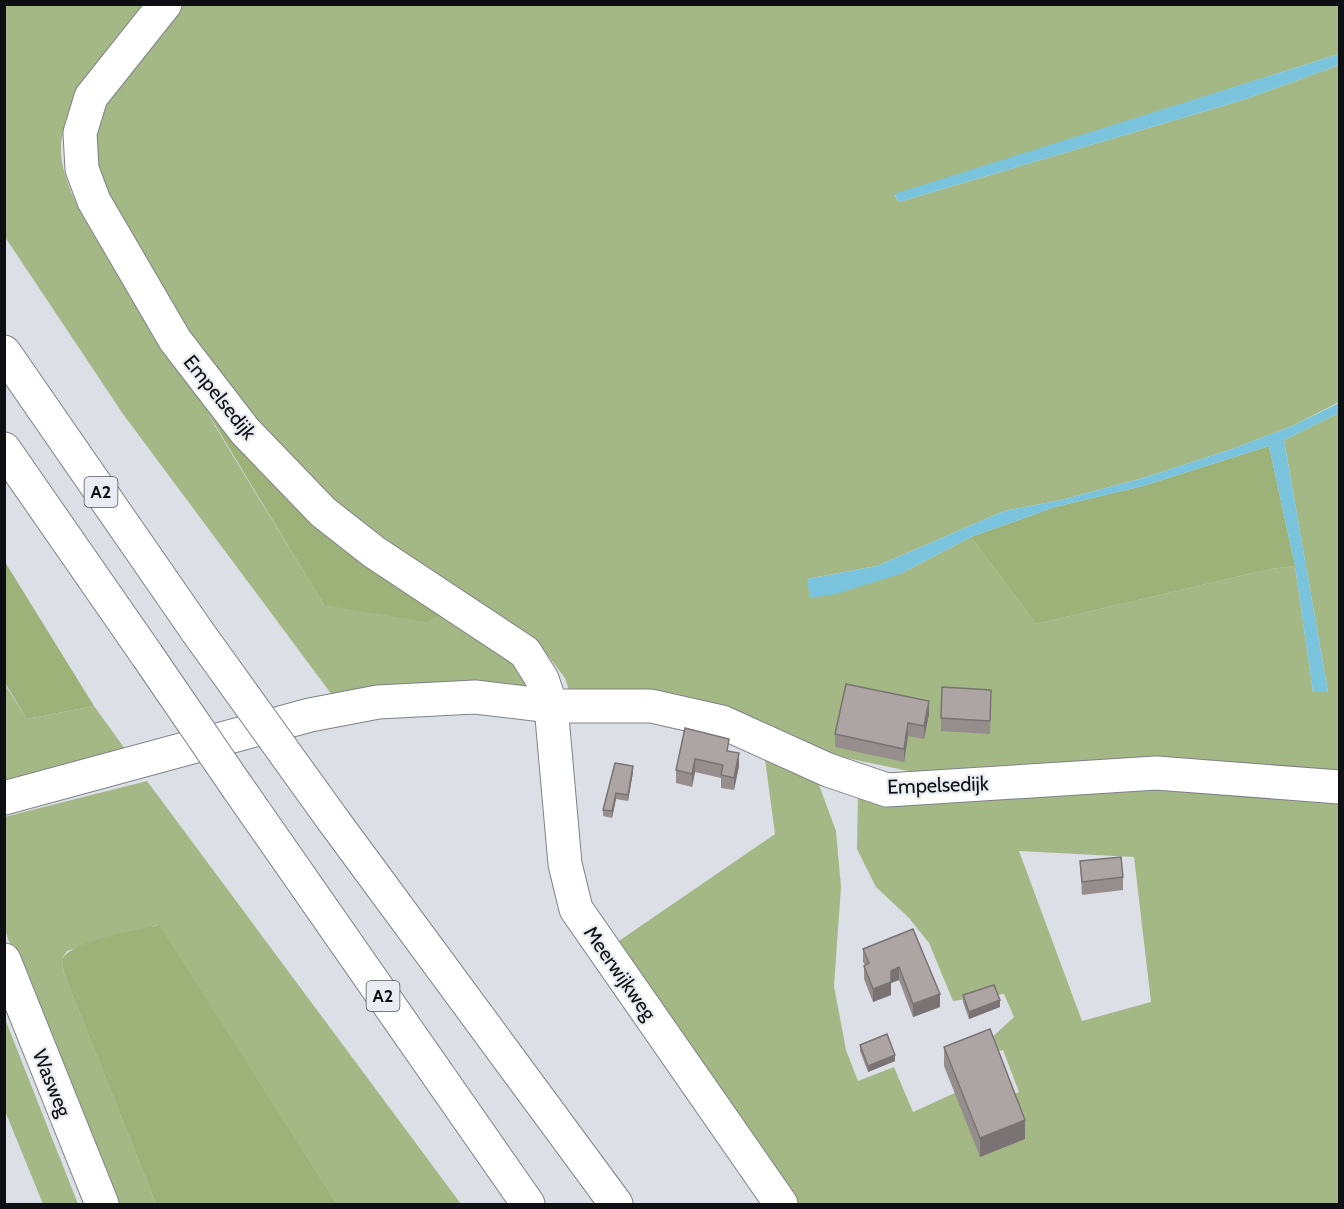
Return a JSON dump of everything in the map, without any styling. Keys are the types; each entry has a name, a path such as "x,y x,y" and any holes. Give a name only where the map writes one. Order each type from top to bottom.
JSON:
{"main road":[{"name":"Empelsedijk","path":"165,4 91,97 80,133 82,169 94,201 175,340 245,431 323,512 374,552 525,652 542,679 550,706"},
{"name":"A2","path":"4,352 197,631 616,1204"},
{"name":"A2","path":"4,449 528,1204"},
{"name":"Empelsedijk","path":"4,798 310,715 378,702 475,697 550,706 651,706 723,722 828,770 887,790 1156,773 1340,787"},
{"name":"Meerwijkweg","path":"550,706 565,864 576,909 781,1204"},
{"name":"Wasweg","path":"4,960 102,1204"}],"green space":[{"path":"4,5 149,5 94,73 71,112 64,132 61,150 65,175 94,235 192,381 215,426 324,605 442,614 511,652 526,681 521,694 335,699 123,414 5,237"},
{"path":"178,5 1339,5 1339,54 894,195 899,202 1246,99 1339,65 1339,402 1292,426 1232,449 1143,478 1061,500 1004,511 877,566 807,579 900,574 971,537 1036,624 1270,569 1295,566 1313,692 1328,692 1284,440 1339,413 1339,777 913,772 572,700 565,678 549,657 504,618 345,513 279,448 195,340 85,164 96,113"},
{"path":"192,381 318,525 384,579 442,614 427,622 324,605 214,423"},
{"path":"1269,446 1295,566 1270,569 1036,624 971,537 1055,507 1143,486"},
{"path":"5,562 94,706 27,719 5,683"},
{"path":"4,683 27,719 94,706 125,749 5,780"},
{"path":"764,752 815,774 836,831 841,887 834,986 846,1050 858,1081 894,1067 913,1112 957,1092 980,1155 1025,1138 1010,1096 1019,1092 1003,1050 995,1052 989,1040 1014,1017 1004,994 953,1001 929,943 909,918 876,887 857,849 858,795 1206,787 1339,798 1339,1204 797,1204 613,945 775,834","holes":["1019,851 1134,857 1151,1002 1082,1021"]},
{"path":"147,781 461,1204 337,1204 158,925 67,951 62,959 64,974 156,1204 115,1204 29,998 5,930 4,817"},
{"path":"159,925 337,1204 156,1204 64,974 62,959 79,946 92,941"},
{"path":"5,1019 78,1204 43,1204 5,1111"}],"water":[{"path":"1339,54 1339,65 1246,99 899,202 894,194"},
{"path":"1339,403 1339,413 1284,440 1328,692 1313,692 1295,566 1269,446 1143,486 1055,507 971,537 900,574 836,594 810,598 807,579 877,566 1004,511 1061,500 1143,478 1232,449 1292,426"}],"building":[{"path":"846,684 929,701 924,726 908,723 904,749 835,734"},
{"path":"942,687 991,690 990,721 941,718"},
{"path":"685,728 729,739 727,751 739,753 734,778 721,775 723,765 695,759 692,774 676,770"},
{"path":"615,763 633,766 628,795 616,793 612,811 603,810"},
{"path":"1121,857 1123,877 1082,882 1080,861"},
{"path":"913,929 940,994 913,1004 899,967 891,971 891,982 873,989 864,966 869,963 863,949"},
{"path":"994,985 1000,1000 969,1012 963,995"},
{"path":"990,1029 1025,1120 980,1138 944,1047"},
{"path":"887,1034 895,1055 868,1066 860,1045"}]}
